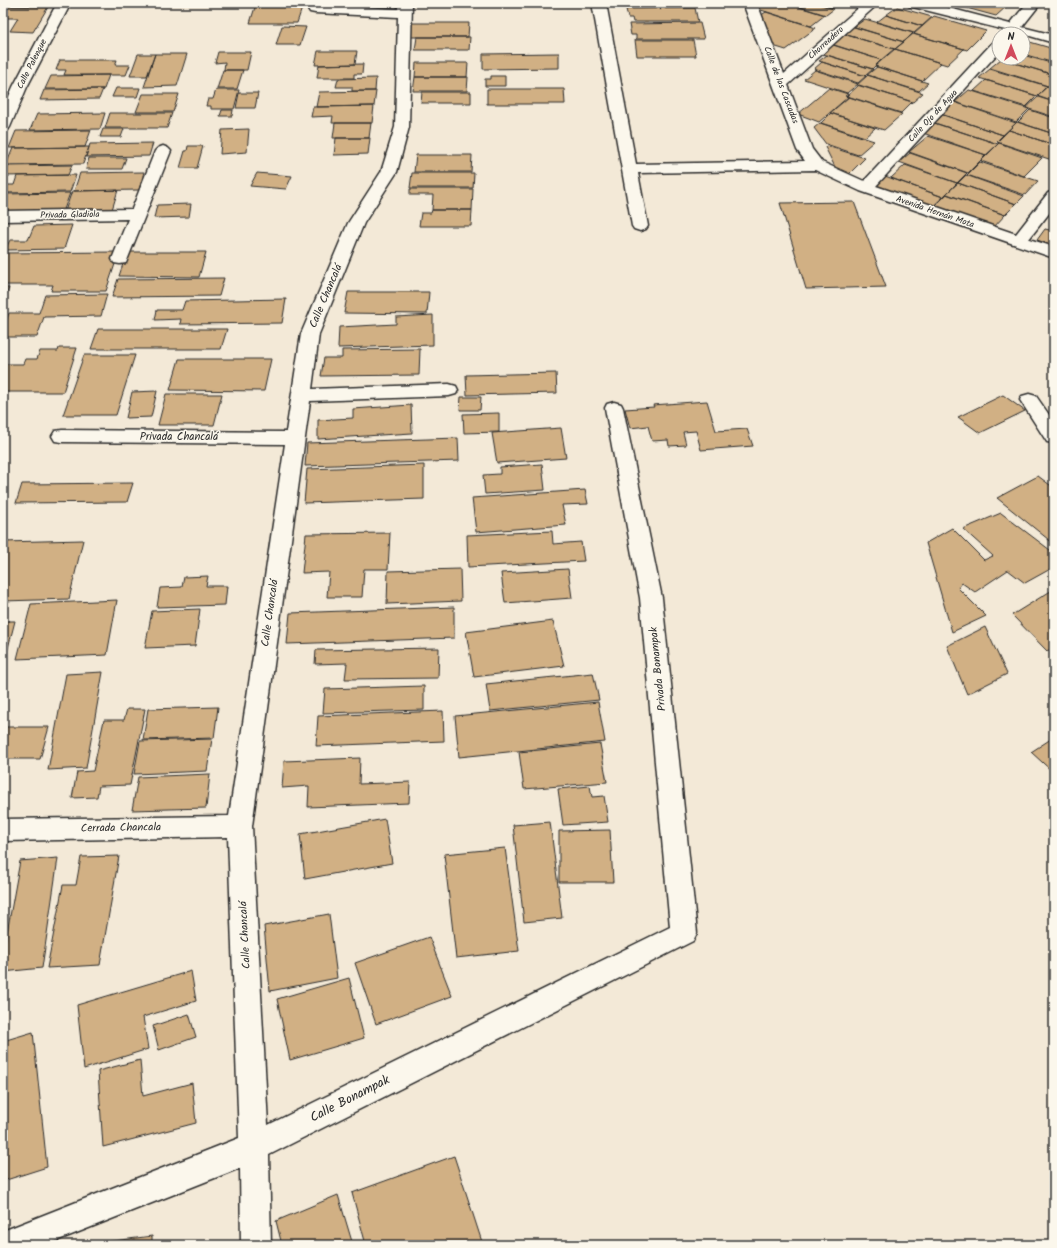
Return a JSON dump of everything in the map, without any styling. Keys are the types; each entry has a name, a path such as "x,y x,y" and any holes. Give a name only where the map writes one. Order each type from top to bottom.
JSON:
{"street":[{"name":"Calle Palenque","path":"3,127 20,87 64,3"},
{"path":"316,3 315,8 404,8"},
{"path":"599,3 640,226"},
{"name":"Calle de las Cascadas","path":"750,3 805,150 817,165"},
{"name":"Chorreadero","path":"781,84 872,3"},
{"path":"914,3 994,26"},
{"path":"1015,26 1034,3"},
{"name":"Calle Chancalá","path":"256,1245 254,1147 240,826 310,334 356,223 389,172 402,127 404,8"},
{"path":"1031,35 1054,39"},
{"name":"Calle Ojo de Agua","path":"866,188 991,53"},
{"path":"120,259 163,151"},
{"path":"630,169 817,165"},
{"name":"Avenida Hernán Mota","path":"817,165 866,188 1054,253"},
{"path":"1019,241 1054,196"},
{"name":"Privada Gladiola","path":"3,216 138,214"},
{"path":"301,395 449,390"},
{"path":"1029,400 1054,437"},
{"name":"Privada Bonampak","path":"614,408 651,598 684,933"},
{"name":"Privada Chancalá","path":"62,436 295,438"},
{"name":"Cerrada Chancala","path":"3,830 240,826"},
{"name":"Calle Bonampak","path":"7,1245 254,1147 684,933"}],"building":[{"path":"3,3 32,3 30,6 3,6"},
{"path":"336,3 382,3 382,4 336,5"},
{"path":"758,3 774,6 778,3 786,3 825,15 811,26 758,9"},
{"path":"788,3 815,3 834,9 826,15"},
{"path":"817,3 840,3 833,8"},
{"path":"948,3 997,3 1007,6 996,16"},
{"path":"256,4 303,5 297,23 250,23"},
{"path":"3,6 48,7 33,32 10,31 18,18 3,18"},
{"path":"897,7 932,17 922,26 886,15"},
{"path":"695,8 698,22 633,22 632,18 628,18 626,9"},
{"path":"766,12 816,28 786,50 773,46 760,16"},
{"path":"886,15 922,26 914,33 877,22"},
{"path":"934,16 986,31 967,50 914,34"},
{"path":"865,19 913,33 904,42 854,27"},
{"path":"412,23 469,23 468,37 410,37"},
{"path":"700,23 704,39 636,39 636,35 631,35 629,24"},
{"path":"282,26 306,27 300,45 276,45"},
{"path":"852,26 904,42 895,49 843,34"},
{"path":"844,34 894,49 881,60 831,44"},
{"path":"913,34 964,49 947,65 895,49"},
{"path":"417,37 470,37 469,50 415,50"},
{"path":"635,40 693,40 696,56 637,56"},
{"path":"1031,42 1054,49 1054,63 1031,56"},
{"path":"833,45 881,60 872,69 823,54"},
{"path":"895,49 941,63 922,81 875,66"},
{"path":"318,51 357,51 355,64 315,65"},
{"path":"218,52 251,52 247,70 224,70 225,62 215,63"},
{"path":"559,53 559,68 483,69 483,54"},
{"path":"138,54 155,54 147,76 130,76"},
{"path":"155,54 187,54 177,86 144,87"},
{"path":"827,55 873,69 865,76 819,61"},
{"path":"1031,57 1054,64 1054,75 1025,66 1031,66"},
{"path":"60,60 117,60 115,65 130,65 126,75 64,75 66,70 56,70"},
{"path":"822,62 866,76 858,83 814,69"},
{"path":"416,63 468,63 467,77 415,77"},
{"path":"363,64 362,74 354,74 354,78 317,78 319,65"},
{"path":"992,66 1024,66 1054,75 1054,80 1048,86 990,68"},
{"path":"877,67 928,83 919,91 867,75"},
{"path":"990,69 1047,86 1037,96 979,78"},
{"path":"223,70 243,70 237,89 217,89"},
{"path":"815,70 858,84 847,93 804,79"},
{"path":"109,75 104,89 45,89 51,76"},
{"path":"868,75 923,93 913,102 857,85"},
{"path":"491,76 505,76 505,86 485,86 485,79 491,79"},
{"path":"415,77 468,77 467,91 413,91"},
{"path":"376,78 375,91 352,91 352,87 336,87 338,79"},
{"path":"986,80 1037,96 1026,107 974,91"},
{"path":"859,85 912,102 901,113 847,96"},
{"path":"1048,86 1054,88 1054,102 1037,96"},
{"path":"116,88 140,88 137,97 112,97"},
{"path":"829,88 848,94 845,96 848,97 819,122 798,114"},
{"path":"103,89 99,99 40,100 44,90"},
{"path":"487,89 564,89 565,104 487,104"},
{"path":"216,90 239,90 234,109 211,109 211,106 206,106 208,99 213,99"},
{"path":"969,90 1029,109 1016,122 955,102"},
{"path":"376,91 374,106 316,107 319,92"},
{"path":"422,92 471,92 471,103 421,103"},
{"path":"239,93 258,93 255,108 236,108"},
{"path":"143,94 179,94 173,112 136,112"},
{"path":"849,97 902,114 884,130 830,113"},
{"path":"1038,97 1054,102 1054,117 1026,108"},
{"path":"954,102 1016,123 1003,135 941,114"},
{"path":"374,106 372,123 332,123 333,116 311,117 313,107"},
{"path":"222,110 233,110 232,116 220,116"},
{"path":"1030,110 1054,118 1054,134 1018,122"},
{"path":"105,113 100,129 30,130 37,114"},
{"path":"110,113 172,113 167,128 105,128"},
{"path":"831,113 875,128 865,137 821,123"},
{"path":"943,115 1003,135 995,143 935,123"},
{"path":"1017,122 1054,134 1054,145 1009,130"},
{"path":"335,123 371,123 369,138 333,138"},
{"path":"820,123 874,141 858,155 826,144 814,128"},
{"path":"934,123 998,144 986,155 923,133"},
{"path":"103,129 124,129 121,137 100,137"},
{"path":"249,129 247,152 220,154 222,130"},
{"path":"91,130 85,147 9,148 16,131"},
{"path":"1009,130 1054,145 1054,158 1052,160 997,142"},
{"path":"928,136 986,155 968,173 909,152"},
{"path":"336,138 370,138 368,154 334,155"},
{"path":"153,143 149,156 86,157 90,144"},
{"path":"999,143 1042,158 1024,176 981,161"},
{"path":"188,146 203,146 197,168 180,168"},
{"path":"827,146 865,158 847,176 838,173 825,147"},
{"path":"89,147 83,164 6,165 13,148"},
{"path":"910,153 967,173 957,183 899,162"},
{"path":"416,155 472,155 471,172 414,172"},
{"path":"89,158 126,158 122,169 86,169"},
{"path":"980,162 1038,181 1025,195 967,175"},
{"path":"72,165 68,175 3,176 5,166"},
{"path":"905,165 957,183 943,197 891,178"},
{"path":"144,172 139,190 74,191 80,173"},
{"path":"257,173 292,176 286,189 250,186"},
{"path":"412,173 474,173 473,188 410,188"},
{"path":"76,175 70,192 3,193 3,185 14,185 17,176"},
{"path":"966,175 1024,196 1016,204 958,183"},
{"path":"885,176 943,197 930,209 873,188"},
{"path":"958,183 1016,204 1005,215 946,194"},
{"path":"410,189 473,189 472,210 432,210 433,195 410,195"},
{"path":"118,190 111,213 64,214 72,191"},
{"path":"70,193 62,215 3,216 3,194"},
{"path":"947,194 1005,215 994,227 935,206"},
{"path":"854,202 886,287 806,289 780,203"},
{"path":"191,204 189,217 154,218 157,205"},
{"path":"432,210 472,210 471,226 419,226 421,213 431,213"},
{"path":"72,225 64,249 5,250 10,240 28,240 34,226"},
{"path":"1045,229 1054,231 1054,246 1037,240"},
{"path":"119,252 106,291 51,291 53,285 3,285 3,253"},
{"path":"127,252 206,252 199,277 119,276"},
{"path":"224,278 219,296 112,297 118,279"},
{"path":"3,288 9,288 3,302"},
{"path":"348,292 429,292 427,314 344,313"},
{"path":"107,294 101,316 44,317 37,337 3,337 3,330 9,313 39,313 45,295"},
{"path":"286,299 282,323 180,324 181,319 155,320 157,310 182,310 185,301"},
{"path":"433,315 433,345 338,348 339,327 396,324 396,317"},
{"path":"98,329 227,329 221,349 91,349"},
{"path":"59,348 77,348 63,392 3,392 3,364 23,364 25,359 37,359 40,351 58,351"},
{"path":"420,349 419,375 321,376 324,358 342,358 342,350"},
{"path":"84,355 135,355 116,415 63,415"},
{"path":"179,359 271,359 264,391 170,390"},
{"path":"556,373 557,393 467,395 466,375"},
{"path":"157,391 151,417 126,418 132,392"},
{"path":"166,394 222,394 214,425 158,425"},
{"path":"1003,395 1025,411 980,433 958,417"},
{"path":"461,397 481,397 480,410 460,410"},
{"path":"707,401 716,431 747,429 753,446 701,450 696,431 683,432 686,445 669,446 668,440 652,441 648,426 630,428 625,409 654,407 653,405"},
{"path":"411,405 412,433 318,439 318,420 353,418 353,409"},
{"path":"499,413 499,432 464,433 463,414"},
{"path":"561,428 566,458 497,463 492,433"},
{"path":"458,438 459,461 305,466 307,443"},
{"path":"542,464 545,490 485,494 483,475 500,474 500,467"},
{"path":"424,465 424,499 304,503 307,469"},
{"path":"1038,476 1054,488 1054,544 997,498"},
{"path":"133,483 127,502 16,503 22,484"},
{"path":"585,490 588,504 562,505 566,525 476,532 472,498"},
{"path":"1001,513 1054,553 1054,567 1025,583 1008,570 975,592 962,583 958,588 986,616 952,632 926,543 952,528 984,560 993,556 963,529"},
{"path":"552,531 553,544 581,542 584,561 468,567 467,535"},
{"path":"390,533 388,569 364,569 362,597 327,597 329,572 302,573 306,534"},
{"path":"83,540 69,599 3,601 3,542"},
{"path":"460,569 461,601 387,604 388,571"},
{"path":"568,569 572,598 505,603 501,573"},
{"path":"208,576 206,586 227,586 225,605 157,607 160,588 182,587 184,577"},
{"path":"1054,589 1054,647 1047,651 1012,615"},
{"path":"117,600 107,655 17,659 31,604"},
{"path":"454,607 454,638 287,644 290,613"},
{"path":"200,609 195,646 145,648 152,611"},
{"path":"3,621 15,621 7,652 3,653"},
{"path":"553,621 564,666 474,677 466,632"},
{"path":"985,627 1007,674 967,694 947,646"},
{"path":"439,648 438,678 345,679 347,663 315,664 316,650"},
{"path":"103,672 86,768 48,770 66,674"},
{"path":"593,673 599,700 490,711 486,684"},
{"path":"424,686 424,710 323,713 325,689"},
{"path":"598,702 605,742 459,757 455,716"},
{"path":"218,707 214,738 143,740 148,709"},
{"path":"127,709 145,709 130,785 99,786 97,797 72,798 77,772 93,771 104,720 124,720"},
{"path":"443,711 444,741 316,746 318,716"},
{"path":"3,727 49,727 40,759 3,759"},
{"path":"1054,737 1054,773 1031,752"},
{"path":"212,739 207,771 134,774 140,741"},
{"path":"600,744 607,782 524,789 519,752"},
{"path":"360,758 359,784 410,782 409,803 308,807 309,786 282,788 284,761"},
{"path":"210,774 206,808 132,810 138,777"},
{"path":"590,786 592,797 604,796 608,822 563,825 558,789"},
{"path":"385,819 392,863 305,879 300,834"},
{"path":"550,822 562,918 524,922 513,825"},
{"path":"610,830 613,882 559,882 559,831"},
{"path":"505,848 519,951 456,958 444,854"},
{"path":"119,856 100,965 47,968 63,885 76,885 81,857"},
{"path":"58,858 42,968 3,972 3,955 20,861"},
{"path":"329,914 337,978 270,991 264,926"},
{"path":"429,937 452,996 376,1024 355,963"},
{"path":"191,971 196,1001 143,1017 148,1049 84,1069 77,1005"},
{"path":"349,978 364,1038 290,1060 277,999"},
{"path":"189,1014 196,1037 159,1050 153,1026"},
{"path":"33,1032 47,1167 3,1181 3,1041"},
{"path":"140,1060 143,1096 192,1083 196,1123 103,1147 98,1071"},
{"path":"454,1156 483,1245 366,1245 352,1193"},
{"path":"338,1195 353,1245 282,1245 276,1221"},
{"path":"152,1236 152,1245 83,1245"}]}
